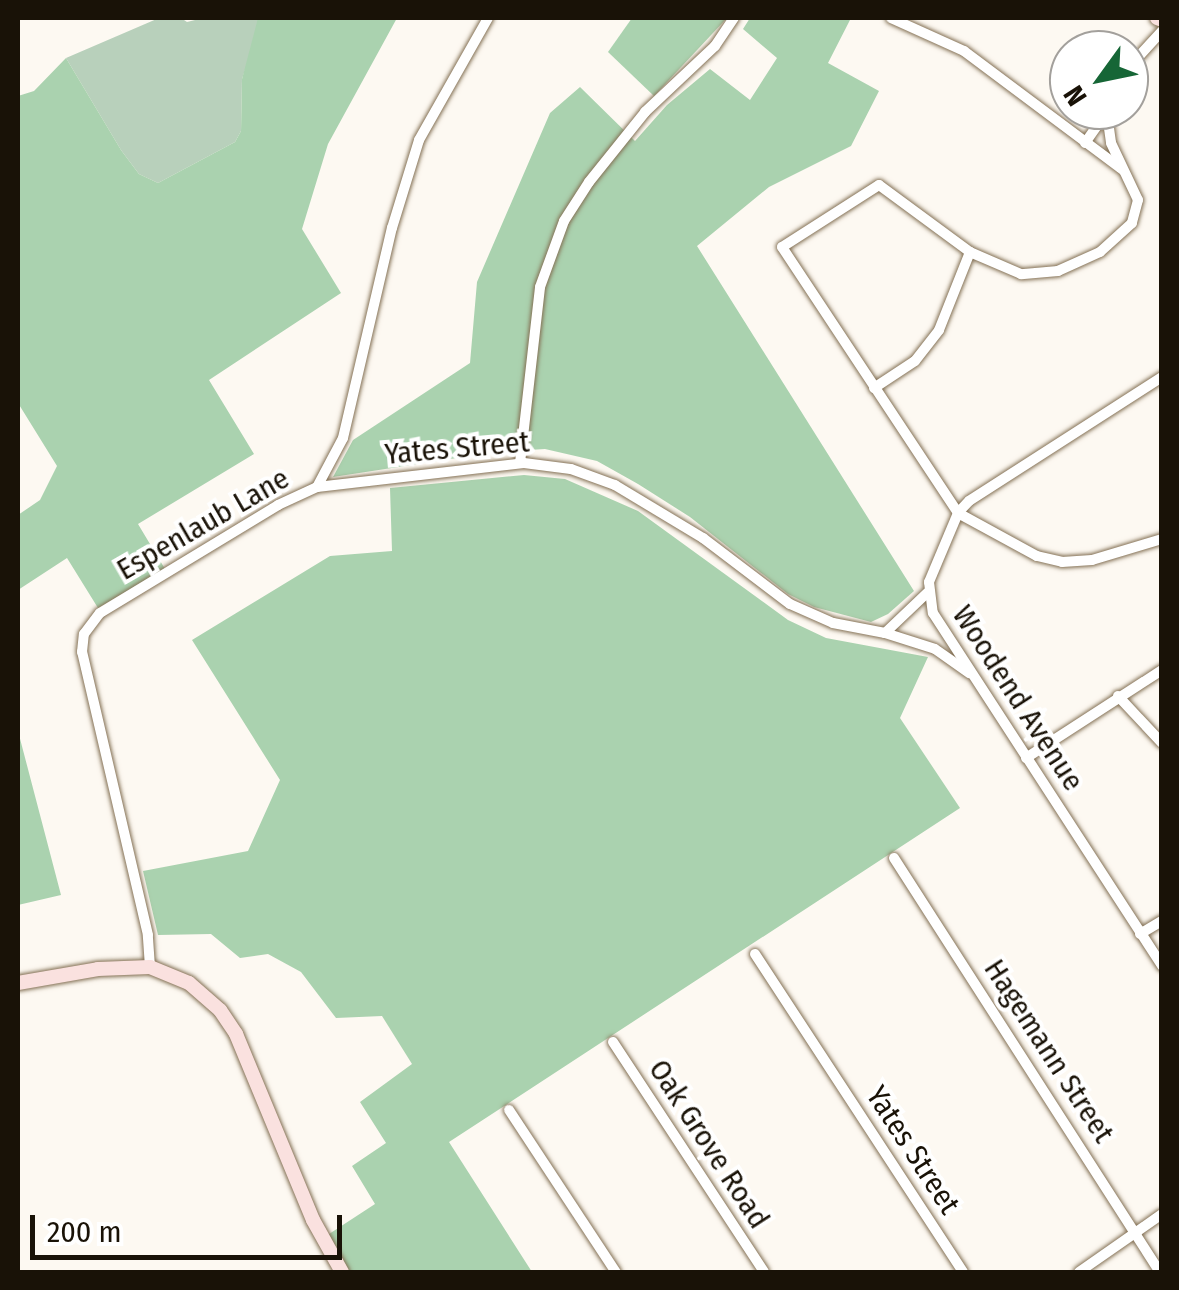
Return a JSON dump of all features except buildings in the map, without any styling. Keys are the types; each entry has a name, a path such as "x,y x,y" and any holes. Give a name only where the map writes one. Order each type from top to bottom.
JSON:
{"main road":[{"path":"18,983 98,969 150,966 188,983 220,1010 236,1034 313,1220 342,1272"}],"street":[{"name":"Espenlaub Lane","path":"150,966 148,935 82,652 84,634 100,612 278,506 318,488 343,438 392,228 420,140 488,18"},
{"path":"520,464 540,287 564,222 589,182 645,112 715,46 734,18"},
{"path":"891,18 964,51 1124,170"},
{"path":"1084,142 1093,130"},
{"path":"1110,130 1138,200 1132,223 1100,252 1058,271 1021,274 970,252 879,185 782,247 958,513 1037,556 1062,562 1092,560 1162,539"},
{"path":"874,388 915,361 939,330 970,252"},
{"path":"958,513 969,500 1162,377"},
{"name":"Yates Street","path":"318,488 520,464 571,469 615,485 702,538 790,604 833,623 885,633 934,649 974,676"},
{"name":"Woodend Avenue","path":"958,513 927,594 933,613 1162,966"},
{"path":"885,633 927,594"},
{"path":"1026,758 1162,670"},
{"path":"1118,696 1162,743"},
{"name":"Hagemann Street","path":"894,858 1160,1272"},
{"path":"1140,934 1162,921"},
{"name":"Yates Street","path":"755,954 963,1272"},
{"name":"Oak Grove Road","path":"613,1042 764,1272"},
{"path":"509,1110 616,1272"},
{"path":"1079,1272 1162,1214"}],"green space":[{"path":"159,18 181,18 187,22 203,18 261,21 242,79 241,131 235,142 158,183 139,174 121,150 66,58"},
{"path":"258,18 397,18 328,144 302,229 341,293 209,380 254,454 138,524 165,569 98,608 67,558 18,590 18,515 40,500 57,466 18,403 18,96 34,91 66,58 121,150 139,174 158,183 235,142 241,131 242,79"},
{"path":"632,18 727,18 654,96 608,52"},
{"path":"750,18 851,18 828,63 879,91 851,146 769,187 697,246 914,591 888,614 871,622 814,607 788,594 690,517 638,484 597,461 545,449 496,452 333,477 353,440 470,363 477,282 550,113 580,87 635,141 667,105 710,69 750,100 777,58 743,29"},
{"path":"524,475 565,479 638,511 788,620 826,638 928,657 900,718 960,808 449,1142 532,1272 343,1272 326,1236 375,1204 352,1166 386,1143 360,1102 412,1064 382,1016 336,1018 301,972 268,954 240,958 211,934 158,935 143,871 248,851 280,780 192,640 330,556 392,551 390,488"},
{"path":"18,731 61,895 18,905"}]}
